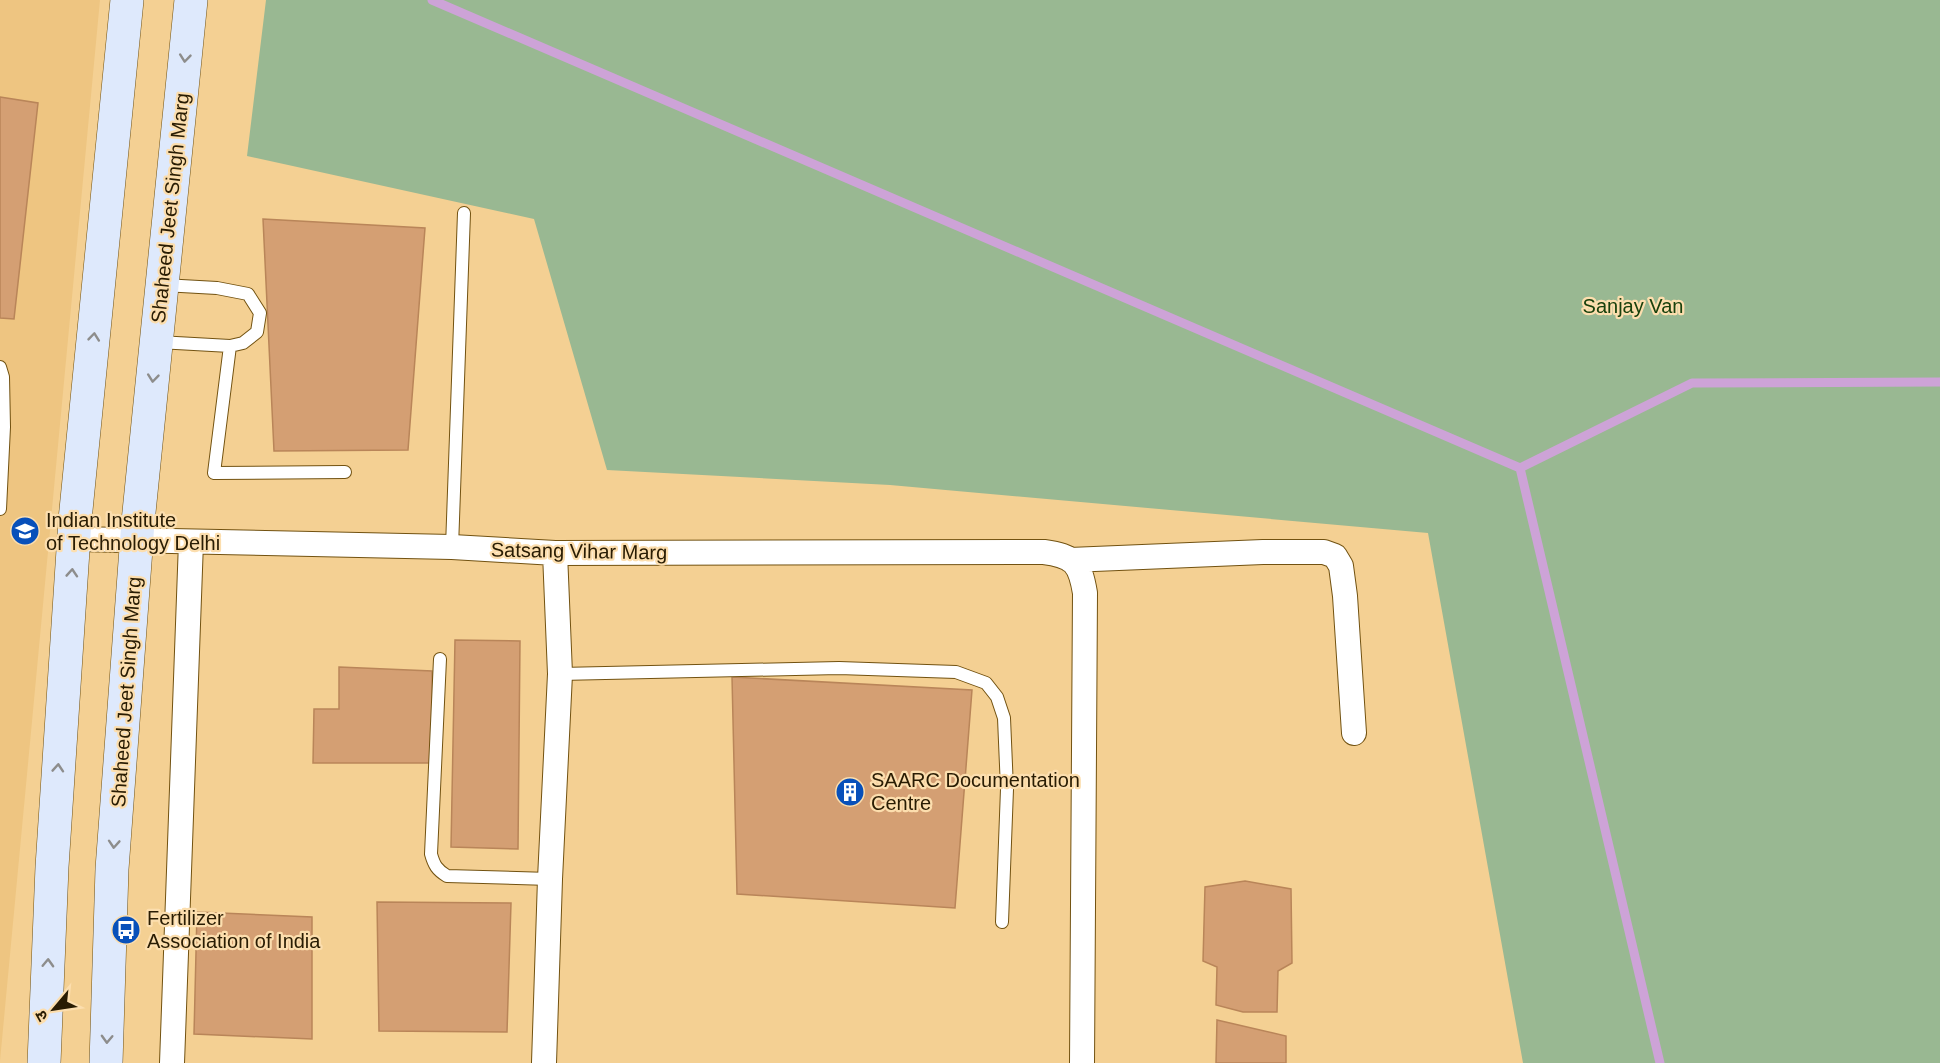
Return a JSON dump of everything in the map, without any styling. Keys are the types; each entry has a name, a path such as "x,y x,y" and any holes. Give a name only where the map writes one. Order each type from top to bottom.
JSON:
{"main road":[{"path":"44,1063 51,867 75,539 127,0"},
{"name":"Shaheed Jeet Singh Marg","path":"106,1063 112,869 137,541 190,0"}],"street":[{"name":"Satsang Vihar Marg","path":"75,539 452,547 555,553 1044,552 1059,554 1075,564 1263,552 1324,552 1335,556 1341,566 1354,733"},
{"path":"172,1063 191,542"},
{"path":"544,1063 560,674 555,553"},
{"path":"1075,564 1085,593 1082,1063"}],"lane":[{"path":"452,547 464,213"},
{"path":"156,342 230,346 243,343 257,332 260,313 248,294 218,288 162,285"},
{"path":"230,346 214,473 345,472"},
{"path":"0,367 3,377 4,428 0,509"},
{"path":"440,659 431,854 433,863 438,871 447,876 550,879"},
{"path":"560,674 839,668 956,672 987,683 998,697 1004,718 1007,789 1002,922"}],"shaded area":[{"name":"Indian Institute of Technology Delhi","path":"0,0 100,0 0,1061"}],"green space":[{"name":"Sanjay Van","path":"266,0 1940,0 1940,1063 1523,1063 1428,533 890,485 607,470 534,219 247,156"}],"building":[{"path":"0,97 38,103 14,319 0,318"},
{"path":"263,219 425,228 408,450 274,451"},
{"path":"455,640 520,641 518,849 451,847"},
{"path":"339,667 432,671 433,763 313,763 314,709 339,709"},
{"name":"SAARC Documentation Centre","path":"732,677 972,690 955,908 737,894"},
{"path":"1245,881 1291,889 1292,963 1278,971 1277,1012 1243,1012 1216,1005 1217,967 1203,961 1205,887"},
{"path":"377,902 511,903 507,1032 379,1031"},
{"path":"197,912 312,917 312,1039 194,1034"},
{"path":"1217,1020 1286,1036 1286,1063 1216,1063"}],"waterway":[{"path":"432,0 1520,468 1660,1063"},
{"path":"1520,468 1692,383 1940,382"}],"place":[{"name":"Indian Institute of Technology Delhi","path":"25,531"},
{"name":"SAARC Documentation Centre","path":"850,792"},
{"name":"Fertilizer Association of India","path":"126,930"}]}
